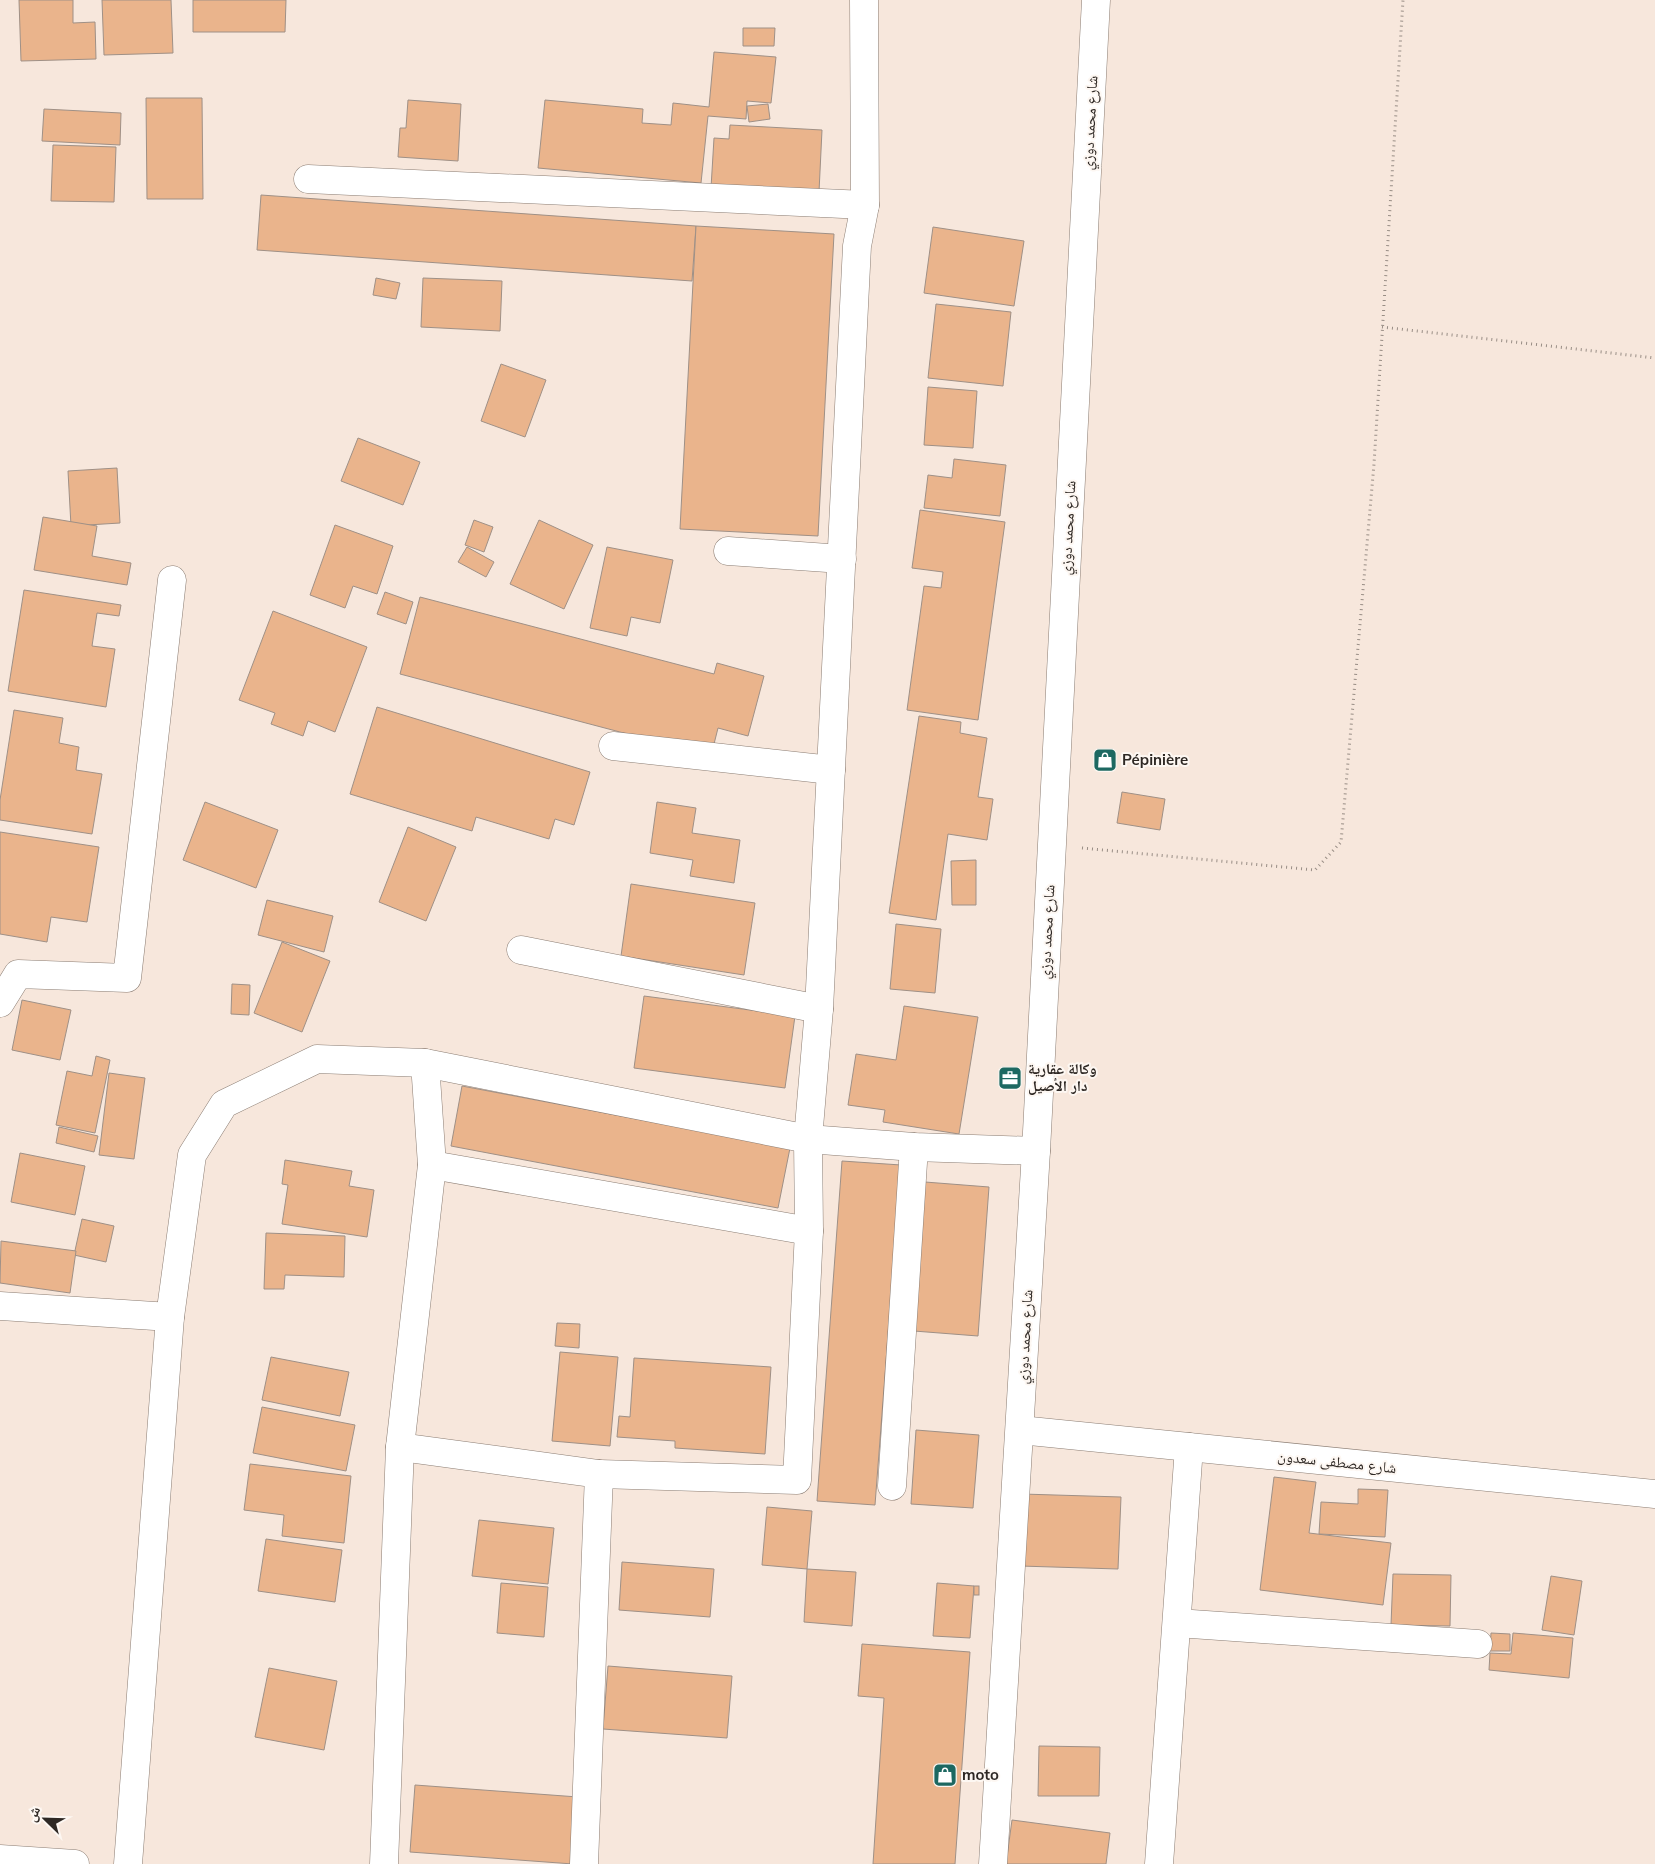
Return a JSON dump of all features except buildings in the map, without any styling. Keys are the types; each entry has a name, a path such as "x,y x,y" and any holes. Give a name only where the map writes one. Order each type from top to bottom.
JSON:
{"street":[{"path":"400,1447 599,1474 797,1480 809,1231 808,1139 819,1009 858,246 865,205 864,0"},
{"name":"شارع محمد دوزي","path":"993,1864 1036,1151 1096,0"},
{"path":"308,179 865,205"},
{"path":"728,551 842,559"},
{"path":"0,1003 18,974 127,978 172,580"},
{"path":"613,746 831,770"},
{"path":"521,950 819,1009"},
{"path":"128,1864 170,1317 192,1155 224,1104 317,1059 425,1063 808,1139 1036,1151"},
{"path":"384,1864 400,1447 432,1166 425,1063"},
{"path":"892,1486 914,1146"},
{"path":"432,1166 809,1231"},
{"path":"0,1306 170,1317"},
{"name":"شارع مصطفى سعدون","path":"1020,1430 1655,1494"},
{"path":"1159,1864 1189,1447"},
{"path":"584,1864 599,1474"},
{"path":"1177,1623 1478,1644"},
{"path":"0,1859 75,1864"}],"path":[{"path":"1052,846 1315,870 1341,842 1374,464 1403,0"},
{"path":"1382,327 1655,358"}],"place":[{"name":"Pépinière","path":"1105,760"},
{"name":"وكالة عقارية دار الأصيل","path":"1010,1078"},
{"name":"moto","path":"945,1775"}]}
